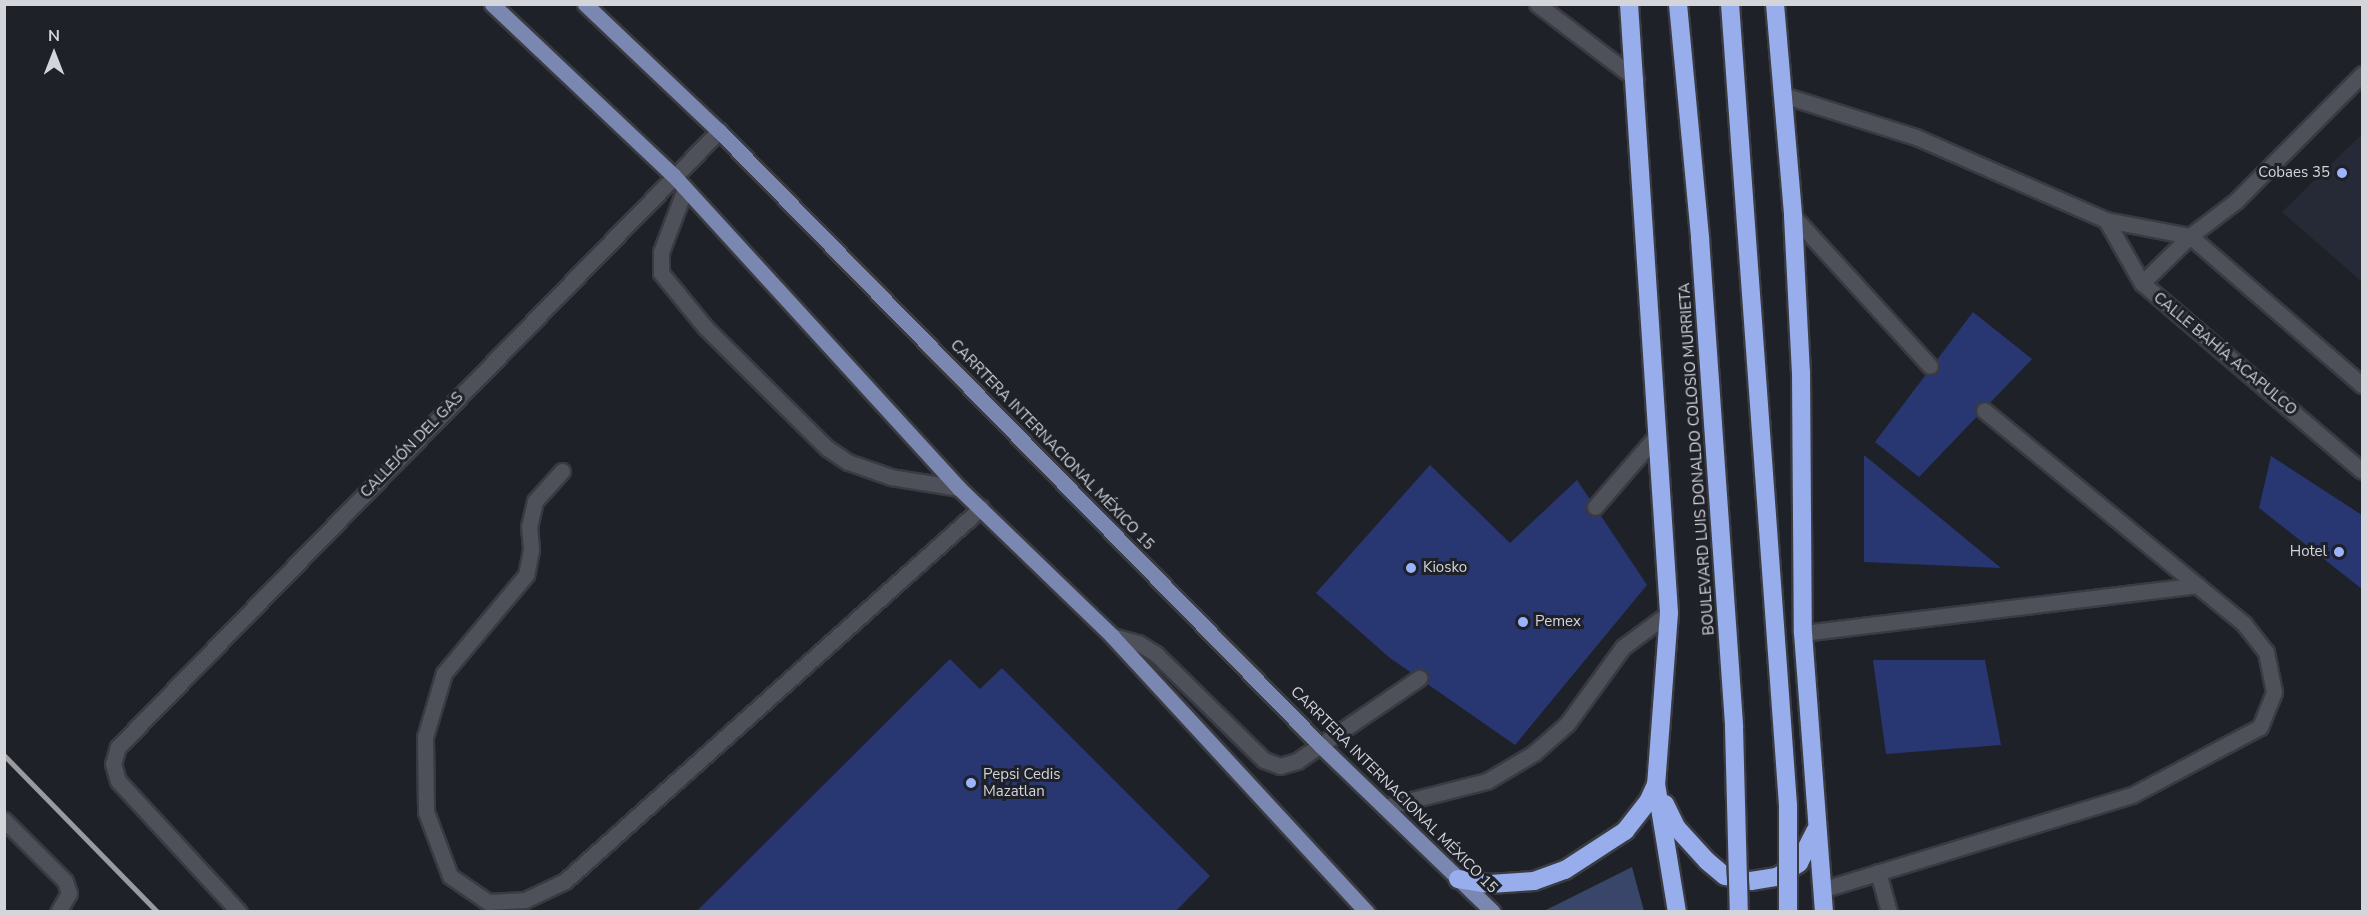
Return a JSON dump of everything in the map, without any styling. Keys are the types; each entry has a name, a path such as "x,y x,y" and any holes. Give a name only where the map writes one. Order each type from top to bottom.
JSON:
{"highway":[{"path":"1629,4 1636,79 1642,244 1658,434 1669,613 1656,784 1677,912"},
{"name":"BOULEVARD LUIS DONALDO COLOSIO MURRIETA","path":"1678,4 1700,238 1734,727 1739,912"},
{"path":"1730,4 1788,806 1788,912"},
{"path":"1775,4 1793,216 1801,372 1803,633 1824,912"},
{"path":"1656,784 1676,827 1725,876 1751,881 1777,877 1799,863 1816,827"},
{"path":"1458,879 1490,884 1534,881 1565,870 1624,831 1649,800 1656,784"}],"main road":[{"path":"492,4 674,176 959,488 1112,636 1367,912"},
{"name":"CARRTERA INTERNACIONAL MÉXICO 15","path":"585,4 719,131 1320,745 1493,912"}],"street":[{"path":"1537,4 1636,79"},
{"path":"2142,283 2190,236 2236,201 2362,74"},
{"path":"1784,95 1916,137 2106,220 2190,236 2362,385"},
{"name":"CALLEJÓN DEL GAS","path":"239,912 118,781 113,764 118,747 719,131"},
{"path":"685,189 661,252 661,273 705,327 827,448 848,462 891,477 959,488"},
{"path":"1793,216 1930,366"},
{"name":"CALLE BAHÍA ACAPULCO","path":"2106,220 2142,283 2362,471"},
{"path":"1821,890 2132,795 2206,759 2260,727 2274,692 2266,652 2243,623 1984,410"},
{"path":"1595,507 1658,434"},
{"path":"562,471 535,501 529,526 531,550 526,575 444,673 425,737 426,812 450,876 488,902 525,900 565,881 981,508"},
{"path":"1803,633 2197,585"},
{"path":"1384,807 1487,781 1534,753 1567,724 1623,647 1669,613"},
{"path":"1112,636 1138,643 1156,654 1264,760 1280,766 1297,761 1419,678"},
{"path":"4,820 65,881 69,893 58,912"},
{"path":"1878,872 1889,912"}],"shaded area":[{"name":"Cobaes 35","path":"2362,134 2362,282 2282,212"},
{"path":"1632,867 1644,911 1544,911"}],"building":[{"path":"1973,312 2032,359 1919,477 1875,442"},
{"path":"1864,455 2001,568 1864,562"},
{"name":"Hotel","path":"2271,456 2362,515 2362,589 2259,508"},
{"name":"Pemex","path":"1430,465 1510,543 1577,480 1647,585 1515,745 1390,658 1316,593"},
{"name":"Pepsi Cedis Mazatlan","path":"950,659 980,689 1002,668 1210,876 1175,912 696,912"},
{"path":"1873,660 1985,660 2001,745 1886,754"}],"railway":[{"path":"4,755 158,912"}],"place":[{"name":"Cobaes 35","path":"2342,173"},
{"name":"Hotel","path":"2339,552"},
{"name":"Kiosko","path":"1411,568"},
{"name":"Pemex","path":"1523,622"},
{"name":"Pepsi Cedis Mazatlan","path":"971,783"}]}
